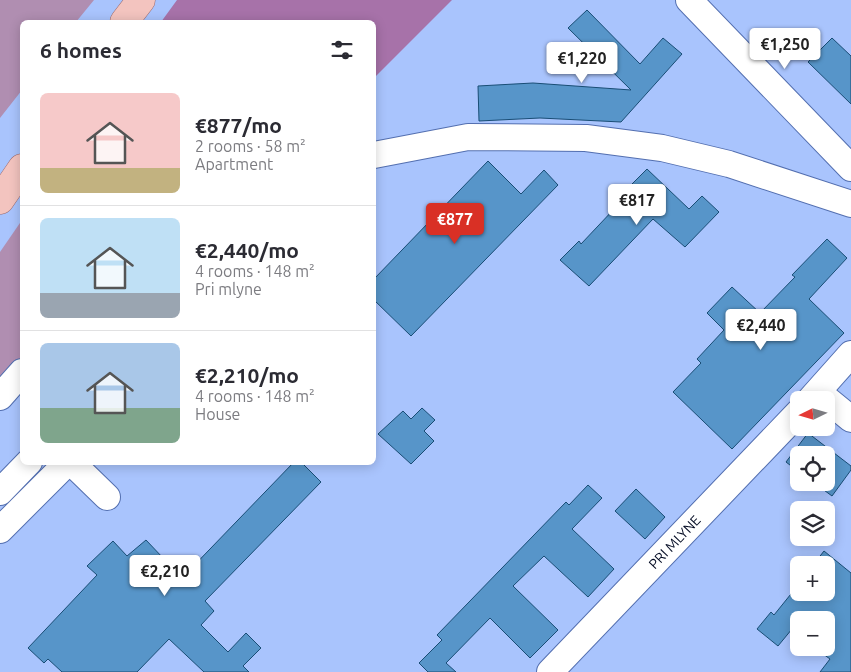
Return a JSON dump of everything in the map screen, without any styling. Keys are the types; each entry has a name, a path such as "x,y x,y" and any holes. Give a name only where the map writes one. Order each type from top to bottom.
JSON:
{"main road":[{"path":"126,20 141,0"},
{"path":"0,200 20,171"}],"street":[{"path":"689,0 851,168"},
{"path":"376,155 468,137 586,138 662,148 729,164 851,204"},
{"path":"818,391 851,354"},
{"path":"0,397 20,374"},
{"path":"835,409 851,419"},
{"name":"PRI MLYNE","path":"550,672 790,421"},
{"path":"0,492 26,465"},
{"path":"0,530 66,465"},
{"path":"72,465 108,497"}],"shaded area":[{"path":"0,0 94,0 78,20 20,20 20,93 0,118"},
{"path":"177,0 452,0 376,76 376,20 162,20"},
{"path":"20,223 20,360 0,382 0,252"}],"building":[{"path":"587,10 640,64 663,38 682,54 621,122 540,118 479,121 478,86 533,83 631,90 568,28"},
{"path":"832,38 851,56 851,104 808,62"},
{"path":"488,161 521,194 544,170 558,185 411,336 376,302 376,277"},
{"path":"647,169 689,209 702,196 719,212 685,247 653,219 589,286 560,260 579,241 581,244 632,190 629,187"},
{"path":"827,239 847,258 809,299 844,333 732,449 673,392 701,363 697,359 724,330 707,313 732,287 760,313 795,277 792,275"},
{"path":"422,408 435,420 424,431 434,441 411,464 378,434 403,411 411,419"},
{"path":"806,436 812,436 825,446 798,446"},
{"path":"835,454 851,466 851,470 832,496 825,491 835,491"},
{"path":"790,457 790,465 786,462"},
{"path":"291,465 304,465 321,482 205,601 214,611 201,625 228,652 246,633 261,648 243,666 249,672 204,672 169,639 137,672 62,672 48,659 44,663 28,648 97,575 87,566 113,541 127,556 146,540 182,578"},
{"path":"588,485 602,498 572,529 614,569 588,597 544,556 513,586 558,630 530,658 490,618 446,663 456,672 428,672 419,663 442,640 437,635 566,502 569,505"},
{"path":"636,489 665,517 645,539 615,511"},
{"path":"824,551 830,556 820,556"},
{"path":"835,560 851,573 851,672 820,672 830,659 826,656 835,656 835,611 790,611 790,631 778,646 757,629 771,612 774,615 790,595 790,601 835,601"}]}
